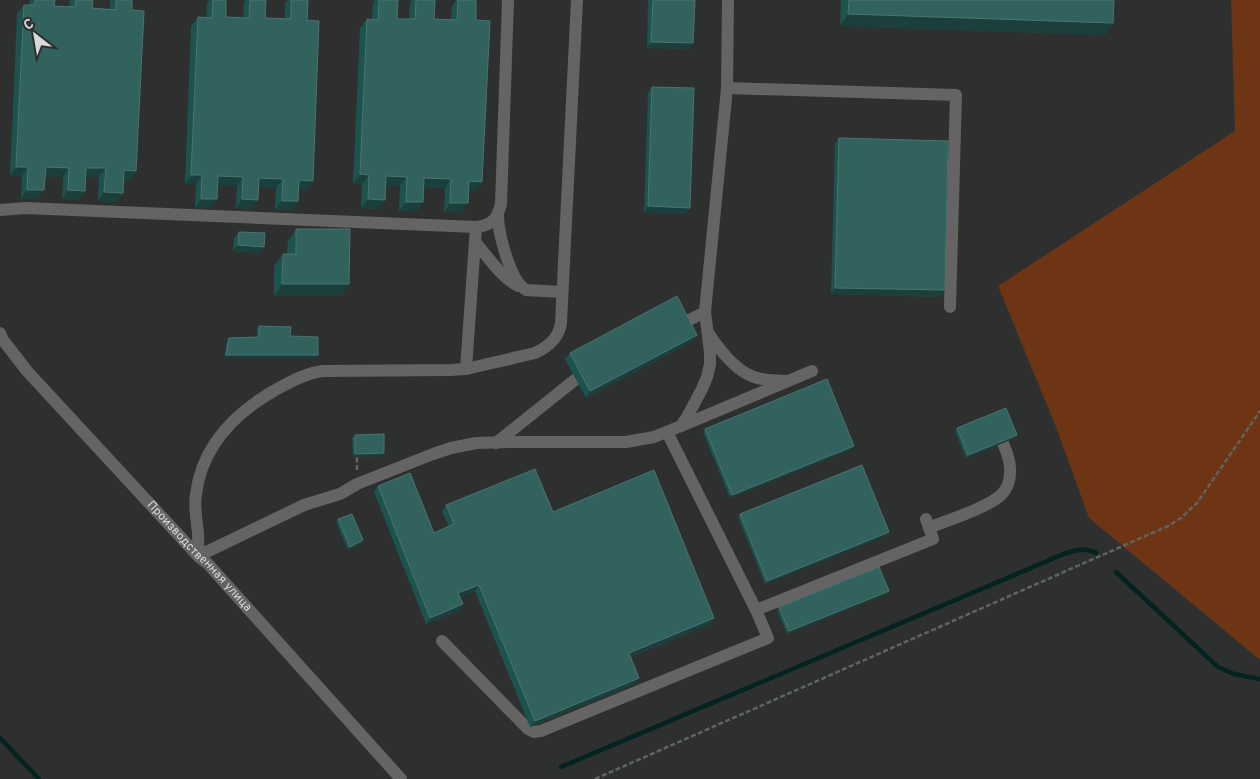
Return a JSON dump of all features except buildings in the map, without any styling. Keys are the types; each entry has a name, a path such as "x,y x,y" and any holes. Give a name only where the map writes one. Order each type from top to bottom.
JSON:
{"street":[{"path":"508,0 501,204 498,214 502,244 514,274 524,289"},
{"path":"577,0 562,292 559,331 556,338 545,348 530,355 466,369 331,370 301,376 269,394 235,419 220,435 208,456 196,493 195,511 198,525 198,556 304,506 340,494 357,484 433,454 465,445 496,442 626,442 641,440 667,432 812,371"},
{"path":"681,426 707,377 710,364 705,312 727,88 728,0"},
{"path":"727,88 956,95 950,307"},
{"path":"0,210 25,208 476,227 490,223 498,214"},
{"path":"466,369 476,227"},
{"path":"475,242 515,285 524,289 562,292"},
{"path":"683,323 705,312"},
{"path":"708,332 724,354 748,374 767,380 790,381"},
{"name":"Производственная улица","path":"0,333 3,340 28,371 198,556 208,564 401,779"},
{"path":"496,442 576,379"},
{"path":"442,641 528,729 537,732 768,638 756,610 667,432"},
{"path":"756,610 934,539 928,524 982,507 1002,494 1008,484 1010,474 1010,463 1003,443"}],"path":[{"path":"595,779 1168,526 1181,518 1197,503 1260,411"}],"shaded area":[{"path":"1231,0 1260,0 1260,660 1089,518 1056,427 998,286 1235,131"}],"waterway":[{"path":"561,767 1063,554 1077,550 1096,553"},
{"path":"1116,572 1218,667 1234,674 1260,679"},
{"path":"0,738 39,779"}]}
